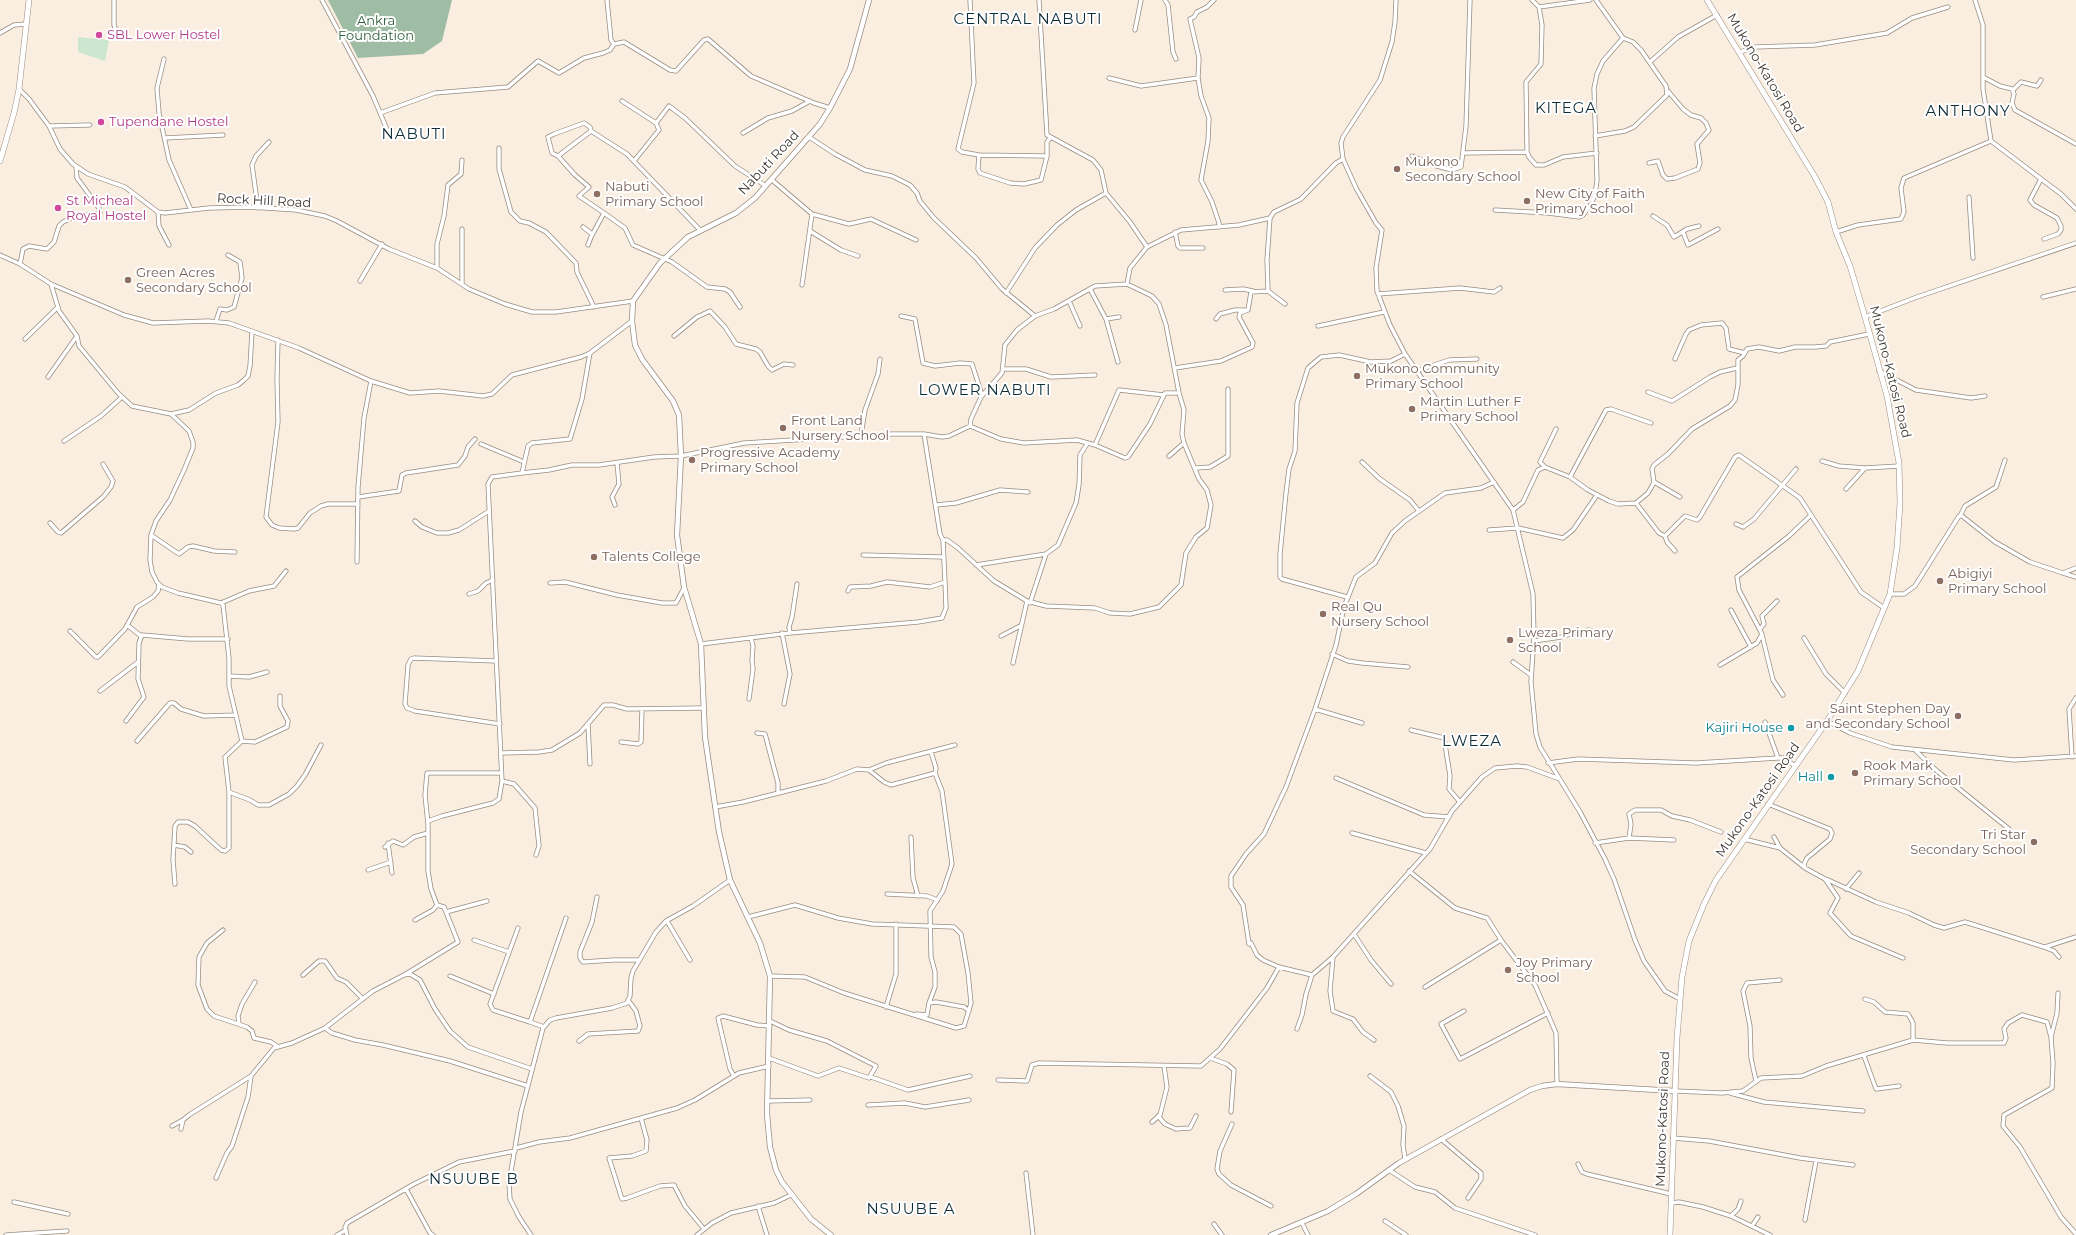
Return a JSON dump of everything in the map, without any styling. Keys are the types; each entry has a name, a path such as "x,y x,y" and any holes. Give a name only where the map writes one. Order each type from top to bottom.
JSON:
{"main road":[{"path":"0,161 14,113 29,0"},
{"name":"Mukono-Katosi Road","path":"1670,1235 1680,999 1684,963 1697,920 1716,880 1827,721 1845,693 1864,657 1890,594 1900,522 1899,466 1892,421 1870,334 1850,266 1836,232 1828,202 1740,52 1707,0"}],"street":[{"path":"114,0 114,25 117,33"},
{"path":"322,0 353,57 388,132"},
{"path":"607,0 611,40 614,44"},
{"name":"Nabuti Road","path":"633,301 664,259 688,237 736,213 772,180 808,137 830,108 850,70 869,0"},
{"path":"970,0 974,83 958,148 962,152 979,155 1047,156"},
{"path":"1039,0 1047,135 1092,160 1101,170 1106,194 1130,222 1147,248"},
{"path":"1135,30 1141,0"},
{"path":"1165,0 1168,5 1173,52 1176,59"},
{"path":"1214,0 1190,19 1199,58 1198,78 1201,96 1209,118 1208,141 1201,180 1212,202 1219,222 1219,227"},
{"path":"1396,0 1393,34 1380,80 1343,137 1341,144 1343,159 1356,188 1376,223 1382,230 1376,268 1378,294 1384,312 1405,354 1513,510 1532,586 1534,641 1531,675 1536,734 1540,747 1548,763 1580,812 1614,879 1635,940 1644,961 1666,991 1680,999"},
{"path":"1412,156 1433,165 1458,169 1461,167 1470,58 1470,0"},
{"path":"1532,0 1539,7 1542,25 1541,64 1526,82 1527,152 1536,165 1544,165 1563,157 1597,154"},
{"path":"1539,7 1590,0"},
{"path":"1596,0 1623,38 1633,42 1650,62 1668,91 1683,109 1691,115 1701,118 1706,123 1709,130 1697,144 1700,163 1698,169 1675,178 1667,179 1663,175 1658,161 1649,163"},
{"path":"1975,0 1983,25 1984,77 1991,141 2061,194 2076,209"},
{"path":"1740,52 1755,47 1815,45 1887,33 1912,18 1948,8"},
{"path":"1650,62 1678,37 1717,15"},
{"path":"0,33 14,25 26,24"},
{"path":"1495,210 1548,213 1572,217 1583,215 1595,195 1597,180 1594,88 1597,74 1612,49 1623,38"},
{"path":"380,113 435,93 508,87 538,61 559,73 584,58 604,53 610,50 614,44 624,42 630,43 670,70 676,71 704,40 708,39 744,72 810,101 830,108"},
{"path":"164,59 158,77 157,100 168,160 191,210"},
{"path":"1984,77 2000,86 2013,90"},
{"path":"1109,78 1141,86 1198,78"},
{"path":"2013,90 2021,82 2037,86 2041,80"},
{"path":"18,89 30,98 49,126 60,149 76,166 88,174 125,187 158,212 159,226 169,245"},
{"path":"2013,90 2014,94 2012,103 2015,110 2076,144"},
{"path":"1595,136 1625,131 1634,127 1664,100 1668,91"},
{"path":"622,101 656,123 658,130 634,161"},
{"path":"743,134 768,118 792,111 810,101"},
{"path":"656,123 669,106 699,130 735,166 766,186"},
{"path":"700,230 627,154 591,131 590,127 584,123 548,138 552,153 558,156 576,176 589,187 580,196 625,228 633,245 664,259 707,287 725,289 730,292 740,307"},
{"path":"49,126 90,125"},
{"path":"558,156 591,131"},
{"path":"165,138 223,135"},
{"path":"808,137 835,154 860,167 892,176 910,185 934,218 976,258 1006,293 1035,316"},
{"path":"979,155 978,169 980,173 1010,183 1024,184 1041,180 1047,156 1047,142 1050,138"},
{"path":"1836,232 1858,225 1901,219 1904,212 1901,188 1904,178 1991,141"},
{"path":"258,208 252,165 256,156 269,142"},
{"path":"499,148 499,169 511,212 520,221 529,223 546,232 576,263 577,272 594,306"},
{"path":"1463,153 1527,152"},
{"path":"1268,291 1267,260 1270,218 1274,212 1301,199 1336,163 1343,159"},
{"path":"437,268 437,244 444,216 448,185 461,174 462,160"},
{"path":"20,264 23,249 30,246 47,249 54,242 59,226 63,222 74,217 100,214 100,210 77,178 76,166"},
{"path":"2041,179 2030,200 2034,205 2057,218 2061,226 2061,230 2058,234 2044,239"},
{"path":"772,180 812,214 849,224 871,219 916,240"},
{"path":"1006,293 1035,248 1057,225 1076,210 1106,194"},
{"path":"1969,197 1973,258"},
{"name":"Rock Hill Road","path":"158,212 165,213 228,207 296,210 325,216 382,244 437,268 462,284 505,304 532,312 556,312 633,301"},
{"path":"588,245 592,234 604,213"},
{"path":"802,285 812,214"},
{"path":"1653,216 1667,226 1674,237 1687,229 1699,226"},
{"path":"1127,284 1130,268 1147,248 1175,232 1194,228 1219,227 1270,218"},
{"path":"583,227 592,234"},
{"path":"462,229 462,284"},
{"path":"1683,232 1688,245 1718,229"},
{"path":"810,231 841,250 858,256"},
{"path":"1175,232 1178,246 1180,248 1203,248"},
{"path":"1865,317 1917,297 2076,243"},
{"path":"360,281 382,244"},
{"path":"0,255 20,264 51,284 84,297 106,309 141,321 153,323 216,321 229,323 299,348 371,381 410,393 439,391 483,396 492,394 499,390 512,375 581,357 590,353 632,321"},
{"path":"216,321 220,309 227,310 234,307 242,278 240,262 228,255"},
{"path":"51,284 58,307 77,336 79,346 122,397 138,408 171,414 189,410 216,393 238,385 248,376 252,332"},
{"path":"943,540 947,540 958,548 994,581 1029,602 1062,607 1095,608 1110,613 1126,614 1154,609 1164,604 1181,585 1186,553 1193,541 1207,528 1211,505 1207,490 1199,479 1196,468 1184,443 1182,434 1184,410 1179,393 1166,325 1159,304 1152,296 1127,284 1095,286 1069,301 1035,316 1017,330 1005,345 1002,373 982,395 971,420 970,426"},
{"path":"1378,294 1460,288 1494,292 1500,288"},
{"path":"1090,289 1106,318 1118,362"},
{"path":"1225,290 1243,289 1268,291 1285,304"},
{"path":"2043,297 2076,289"},
{"path":"1248,310 1251,292 1253,291"},
{"path":"633,301 632,321 635,345 642,359 673,401 679,414 681,456 677,536 684,587 701,644 705,737 715,807 730,880 760,943 770,976 768,1136 782,1182 811,1219 831,1235"},
{"path":"1069,301 1080,326"},
{"path":"25,339 58,307"},
{"path":"1216,319 1220,314 1235,310 1248,310"},
{"path":"1175,368 1221,361 1250,349 1253,343 1239,317 1240,313 1248,310"},
{"path":"674,336 697,317 710,311 725,327 736,344 756,349 760,352 772,370 784,364 793,364"},
{"path":"1318,326 1384,312"},
{"path":"901,316 915,319 923,363 935,366 960,363 972,364 982,395"},
{"path":"1106,318 1119,317"},
{"path":"1675,359 1689,330 1701,325 1722,323 1726,328 1729,349 1745,353"},
{"path":"1556,429 1540,462 1545,467 1570,477 1597,495 1618,504 1636,503 1648,493 1654,482 1652,469 1654,465 1668,454 1692,429 1730,406 1735,400 1738,385 1738,360 1747,349 1752,347 1779,351 1795,347 1826,346 1830,342 1870,334"},
{"path":"48,377 77,336"},
{"path":"278,340 278,422 266,517 272,525 279,528 294,529 298,528 310,513 321,506 328,504 358,504"},
{"path":"522,473 529,444 570,439 573,435 582,399 590,353"},
{"path":"1347,597 1282,579 1280,577 1280,554 1286,493 1295,451 1297,403 1308,368 1321,357 1339,355 1371,362 1391,361 1405,354"},
{"path":"1416,371 1449,360 1466,358 1477,359"},
{"path":"861,435 865,410 878,374 880,359"},
{"path":"1648,392 1672,401 1710,377 1720,372 1737,368"},
{"path":"1003,369 1026,369 1051,377 1095,375"},
{"path":"1879,371 1916,390 1971,398 1985,396"},
{"path":"357,562 358,498 364,418 371,381"},
{"path":"1196,468 1210,467 1228,456 1228,389"},
{"path":"1095,445 1119,390 1164,395"},
{"path":"428,821 497,801 499,799 502,782 500,724 488,495 490,479 495,476 549,470 572,465 617,463 654,457 681,456 744,443 861,435 924,434 942,437 953,435 970,426 1005,440 1044,443 1073,440 1095,445 1121,457 1128,457 1150,424 1164,395 1167,392 1179,393"},
{"path":"64,441 96,420 122,397"},
{"path":"1570,477 1606,410 1611,409 1651,423"},
{"path":"171,414 189,431 193,442 193,448 173,494 156,521 151,535 150,560 152,572 159,584 178,593 221,603 249,591 274,586 286,571"},
{"path":"701,644 782,633 918,622 942,618 946,608 943,540 940,534 924,434"},
{"path":"358,498 399,492 402,475 406,473 458,465 468,446 475,439"},
{"path":"1169,456 1184,443"},
{"path":"481,444 524,462"},
{"path":"1012,663 1020,626 1046,554 1061,541 1076,504 1079,485 1080,455 1087,444"},
{"path":"1665,536 1685,516 1697,520 1700,517 1737,455 1800,498 1834,553 1861,592 1884,608"},
{"path":"1890,594 1904,594 1909,592 1915,586 1965,506 1996,487 2005,460"},
{"path":"1822,461 1839,466 1865,468 1899,466"},
{"path":"1362,462 1380,479 1410,500 1419,511"},
{"path":"615,505 612,497 619,484 617,463"},
{"path":"50,523 58,532 61,533 103,497 111,487 113,481 103,464"},
{"path":"1513,510 1523,502 1538,470 1545,467"},
{"path":"1846,489 1865,468"},
{"path":"1736,524 1742,526 1754,519 1796,469"},
{"path":"1312,975 1279,967 1263,960 1257,955 1251,944 1249,944 1243,905 1231,887 1231,876 1246,854 1264,834 1277,808 1315,709 1332,654 1347,597 1356,577 1376,561 1392,533 1419,511 1447,492 1481,488 1494,482"},
{"path":"1654,482 1680,497"},
{"path":"936,505 956,503 1000,490 1028,492"},
{"path":"1489,530 1518,528 1563,538 1574,530 1597,495"},
{"path":"1636,503 1659,533 1665,536 1667,542 1675,551"},
{"path":"415,521 422,527 437,533 448,533 459,530 489,511"},
{"path":"1783,695 1773,680 1762,634 1739,590 1737,577 1789,536 1811,515"},
{"path":"1960,516 1995,542 2023,558 2076,578"},
{"path":"151,535 179,554 188,547 193,546 214,551 235,552"},
{"path":"976,565 1046,554"},
{"path":"863,555 943,557"},
{"path":"2063,573 2076,568"},
{"path":"469,594 478,591 486,582 493,580"},
{"path":"550,583 565,582 617,595 662,603 676,603 684,587"},
{"path":"848,591 850,587 871,586 887,582 930,587 945,582"},
{"path":"70,631 96,657 98,657 127,625 136,607 153,597 158,591 159,584"},
{"path":"790,633 789,627 792,617 796,584"},
{"path":"1760,629 1764,624 1762,616 1777,601"},
{"path":"221,603 224,606 228,639 229,676 242,740"},
{"path":"1731,610 1751,647"},
{"path":"127,625 142,636 188,639 228,639"},
{"path":"1001,636 1020,626"},
{"path":"1534,641 1561,638 1573,633 1589,630 1605,636"},
{"path":"782,633 790,674 784,704"},
{"path":"1720,665 1757,643 1762,634"},
{"path":"126,721 144,697 138,679 139,639 142,636"},
{"path":"749,700 753,669 753,646 751,638"},
{"path":"1804,638 1826,674 1845,693"},
{"path":"1332,654 1348,661 1408,667"},
{"path":"496,661 411,659 408,665 405,704 407,708 415,712 500,724"},
{"path":"100,691 138,662"},
{"path":"1513,662 1531,675"},
{"path":"229,676 249,677 267,672"},
{"path":"242,740 255,742 287,727 288,721 280,706 280,696"},
{"path":"1827,721 1850,733 1878,743 1915,750 2014,760 2074,757 2069,709 2076,698"},
{"path":"137,741 170,704 174,703 181,709 204,716 236,715"},
{"path":"500,753 539,752 552,750 573,738 588,725 604,705 642,709 703,708"},
{"path":"621,742 638,744 641,742 642,709"},
{"path":"1315,709 1362,723"},
{"path":"1765,722 1778,758"},
{"path":"588,725 590,764"},
{"path":"1411,730 1444,738 1450,776 1450,789 1459,801"},
{"path":"757,733 765,734 778,783 778,793"},
{"path":"175,884 175,826 181,821 195,826 221,850 227,850 229,846 229,792 226,756 242,740"},
{"path":"229,792 250,800 258,805 269,805 289,794 296,786 305,775 320,745"},
{"path":"715,807 826,782 854,769 869,770 955,745"},
{"path":"1915,750 1937,771 2009,829"},
{"path":"907,1013 927,1015 929,1003 935,987 929,925 930,911 943,891 952,864 942,791 935,773 936,768 931,752"},
{"path":"1548,763 1578,759 1696,763 1784,758 1795,766"},
{"path":"1297,1029 1312,975 1333,957 1426,853 1439,835 1459,801 1482,777 1498,767 1527,767 1558,778"},
{"path":"869,770 884,782 891,785 935,773"},
{"path":"437,905 429,879 428,821 425,795 427,773 501,773"},
{"path":"1336,778 1424,815 1449,817"},
{"path":"502,782 514,784 535,808 539,846 536,855"},
{"path":"1768,804 1823,826 1831,832 1830,839 1807,858 1805,868"},
{"path":"1629,838 1631,824 1629,814 1635,810 1661,810 1672,816 1690,820 1721,832"},
{"path":"385,847 388,843 393,841 403,845 414,837 428,833"},
{"path":"1352,833 1426,853"},
{"path":"910,837 913,878 918,896"},
{"path":"1774,837 1780,848 1805,868 1846,889 1940,927 1966,922 2044,947 2054,951 2059,957"},
{"path":"1595,842 1629,838 1674,840"},
{"path":"1744,839 1780,848"},
{"path":"388,843 392,873"},
{"path":"174,845 185,848 191,852"},
{"path":"368,870 391,862"},
{"path":"1409,871 1455,908 1487,918 1501,940 1536,985 1555,1028 1558,1044 1557,1084"},
{"path":"1846,889 1858,873"},
{"path":"1825,879 1838,898 1832,906 1830,913 1847,933 1855,939 1903,958"},
{"path":"531,1235 519,1217 510,1199 509,1183 521,1112 544,1027 550,1020 556,1018 612,1008 625,1004 628,1000 631,978 648,943 667,921 693,906 730,880"},
{"path":"887,894 933,898 937,901"},
{"path":"597,897 592,922 580,952 580,958 583,962 639,960"},
{"path":"446,912 487,901"},
{"path":"404,975 458,942 444,907 437,905"},
{"path":"415,920 433,910 437,905"},
{"path":"748,918 795,905 855,921 951,926 959,930 972,999 964,1026 960,1028 844,994 806,977 770,976"},
{"path":"530,1022 566,918"},
{"path":"667,921 690,960"},
{"path":"886,1007 896,974 896,924"},
{"path":"518,928 490,1004 493,1010 544,1027"},
{"path":"223,930 208,943 199,956 198,985 207,1009 211,1014 239,1024 252,1031 254,1038 274,1043 277,1046"},
{"path":"1354,934 1371,960 1391,984"},
{"path":"2044,947 2076,937"},
{"path":"474,940 509,952"},
{"path":"1425,987 1501,940"},
{"path":"1333,957 1330,991 1333,1011 1353,1019 1363,1032 1374,1040"},
{"path":"303,975 319,962 326,961 337,978 346,982 363,999"},
{"path":"998,1080 1027,1080 1032,1065 1039,1063 1201,1066 1224,1044 1267,988 1279,967"},
{"path":"172,1126 251,1076 277,1046 292,1043 325,1028 363,999 397,977 410,974 420,980 450,1031 468,1047 532,1069"},
{"path":"450,976 494,994"},
{"path":"1756,1081 1751,1058 1750,1026 1743,991 1747,983 1780,980"},
{"path":"239,1024 238,1016 242,1004 254,982"},
{"path":"2051,1037 2058,994"},
{"path":"1865,999 1874,1002 1885,1012 1908,1014 1913,1023 1913,1040"},
{"path":"579,1042 588,1034 638,1031 640,1026 636,1011 628,1000"},
{"path":"929,1003 943,1002 964,1007 969,1011"},
{"path":"1464,1011 1442,1024 1460,1059 1465,1058 1486,1045 1548,1013"},
{"path":"1271,1235 1302,1223 1343,1202 1405,1159 1530,1090 1557,1084 1675,1091 1743,1091 1761,1078 1802,1076 1826,1066 1864,1056 1913,1040 1948,1043 2004,1043 2006,1038 2004,1028 2008,1023 2022,1015 2047,1022 2051,1037 2053,1063 2052,1088 2004,1115 2003,1126 2020,1147 2061,1217 2076,1234"},
{"path":"734,1076 730,1069 718,1018 723,1016 757,1025 770,1023 828,1041 875,1064 876,1068 871,1077"},
{"path":"325,1028 332,1033 355,1040 450,1061 528,1086"},
{"path":"1864,1056 1876,1089 1900,1086"},
{"path":"769,1058 815,1075 823,1075 840,1068 867,1078 871,1077 908,1090 970,1076"},
{"path":"1210,1058 1231,1066 1234,1070 1231,1112"},
{"path":"347,1235 347,1223 406,1189 459,1162 539,1142 570,1138 641,1118 686,1104 734,1076 769,1066"},
{"path":"1152,1122 1158,1116 1167,1088 1164,1066"},
{"path":"216,1178 227,1153 232,1146 248,1097 251,1076"},
{"path":"1370,1076 1391,1092 1398,1106 1404,1126 1403,1146 1405,1159"},
{"path":"1728,1092 1764,1102 1863,1111"},
{"path":"768,1101 810,1100"},
{"path":"868,1105 905,1103 925,1107 969,1100"},
{"path":"1158,1116 1165,1124 1176,1129 1190,1128 1196,1116"},
{"path":"641,1118 647,1140 646,1151 632,1156 609,1158 622,1198 628,1198 660,1186 674,1185 685,1206 704,1228"},
{"path":"181,1129 183,1120"},
{"path":"1232,1124 1220,1151 1217,1169 1219,1174 1231,1185 1271,1206"},
{"path":"1673,1138 1709,1140 1816,1161 1853,1165"},
{"path":"1441,1139 1481,1173 1481,1179 1468,1198"},
{"path":"1805,1220 1816,1161"},
{"path":"1578,1164 1582,1172 1588,1174 1671,1194"},
{"path":"1389,1170 1415,1187 1435,1192 1455,1208 1535,1235"},
{"path":"1026,1173 1033,1235"},
{"path":"406,1189 430,1233 433,1235"},
{"path":"698,1235 704,1228 731,1213 778,1202 791,1195"},
{"path":"1731,1216 1738,1209 1741,1201"},
{"path":"14,1202 68,1214"},
{"path":"1671,1202 1679,1202 1703,1207 1731,1216 1770,1235"},
{"path":"758,1206 767,1235"},
{"path":"1752,1226 1758,1217"},
{"path":"1385,1221 1406,1235"},
{"path":"1302,1223 1308,1235"},
{"path":"1214,1224 1222,1235"},
{"path":"337,1235 346,1230"},
{"path":"6,1235 67,1231"}],"green space":[{"name":"Ankra Foundation","path":"328,0 452,0 442,41 423,54 358,58"},
{"path":"78,37 109,40 105,61 78,52"}],"place":[{"name":"SBL Lower Hostel","path":"99,35"},
{"name":"Tupendane Hostel","path":"101,122"},
{"name":"Mukono Secondary School","path":"1397,169"},
{"name":"Nabuti Primary School","path":"597,194"},
{"name":"New City of Faith Primary School","path":"1527,201"},
{"name":"St Micheal Royal Hostel","path":"58,208"},
{"name":"Green Acres Secondary School","path":"128,280"},
{"name":"Mukono Community Primary School","path":"1357,376"},
{"name":"Martin Luther F Primary School","path":"1412,409"},
{"name":"Front Land Nursery School","path":"783,428"},
{"name":"Progressive Academy Primary School","path":"692,460"},
{"name":"Talents College","path":"594,557"},
{"name":"Abigiyi Primary School","path":"1940,581"},
{"name":"Real Qu Nursery School","path":"1323,614"},
{"name":"Lweza Primary School","path":"1510,640"},
{"name":"Saint Stephen Day and Secondary School","path":"1958,716"},
{"name":"Kajiri House","path":"1791,728"},
{"name":"Rook Mark Primary School","path":"1855,773"},
{"name":"Hall","path":"1831,777"},
{"name":"Tri Star Secondary School","path":"2034,842"},
{"name":"Joy Primary School","path":"1508,970"}],"district":[{"name":"CENTRAL NABUTI","path":"1028,20"},
{"name":"KITEGA","path":"1566,109"},
{"name":"ANTHONY","path":"1968,112"},
{"name":"NABUTI","path":"414,135"},
{"name":"LOWER NABUTI","path":"985,391"},
{"name":"LWEZA","path":"1472,742"},
{"name":"NSUUBE B","path":"474,1180"},
{"name":"NSUUBE A","path":"911,1210"}]}
